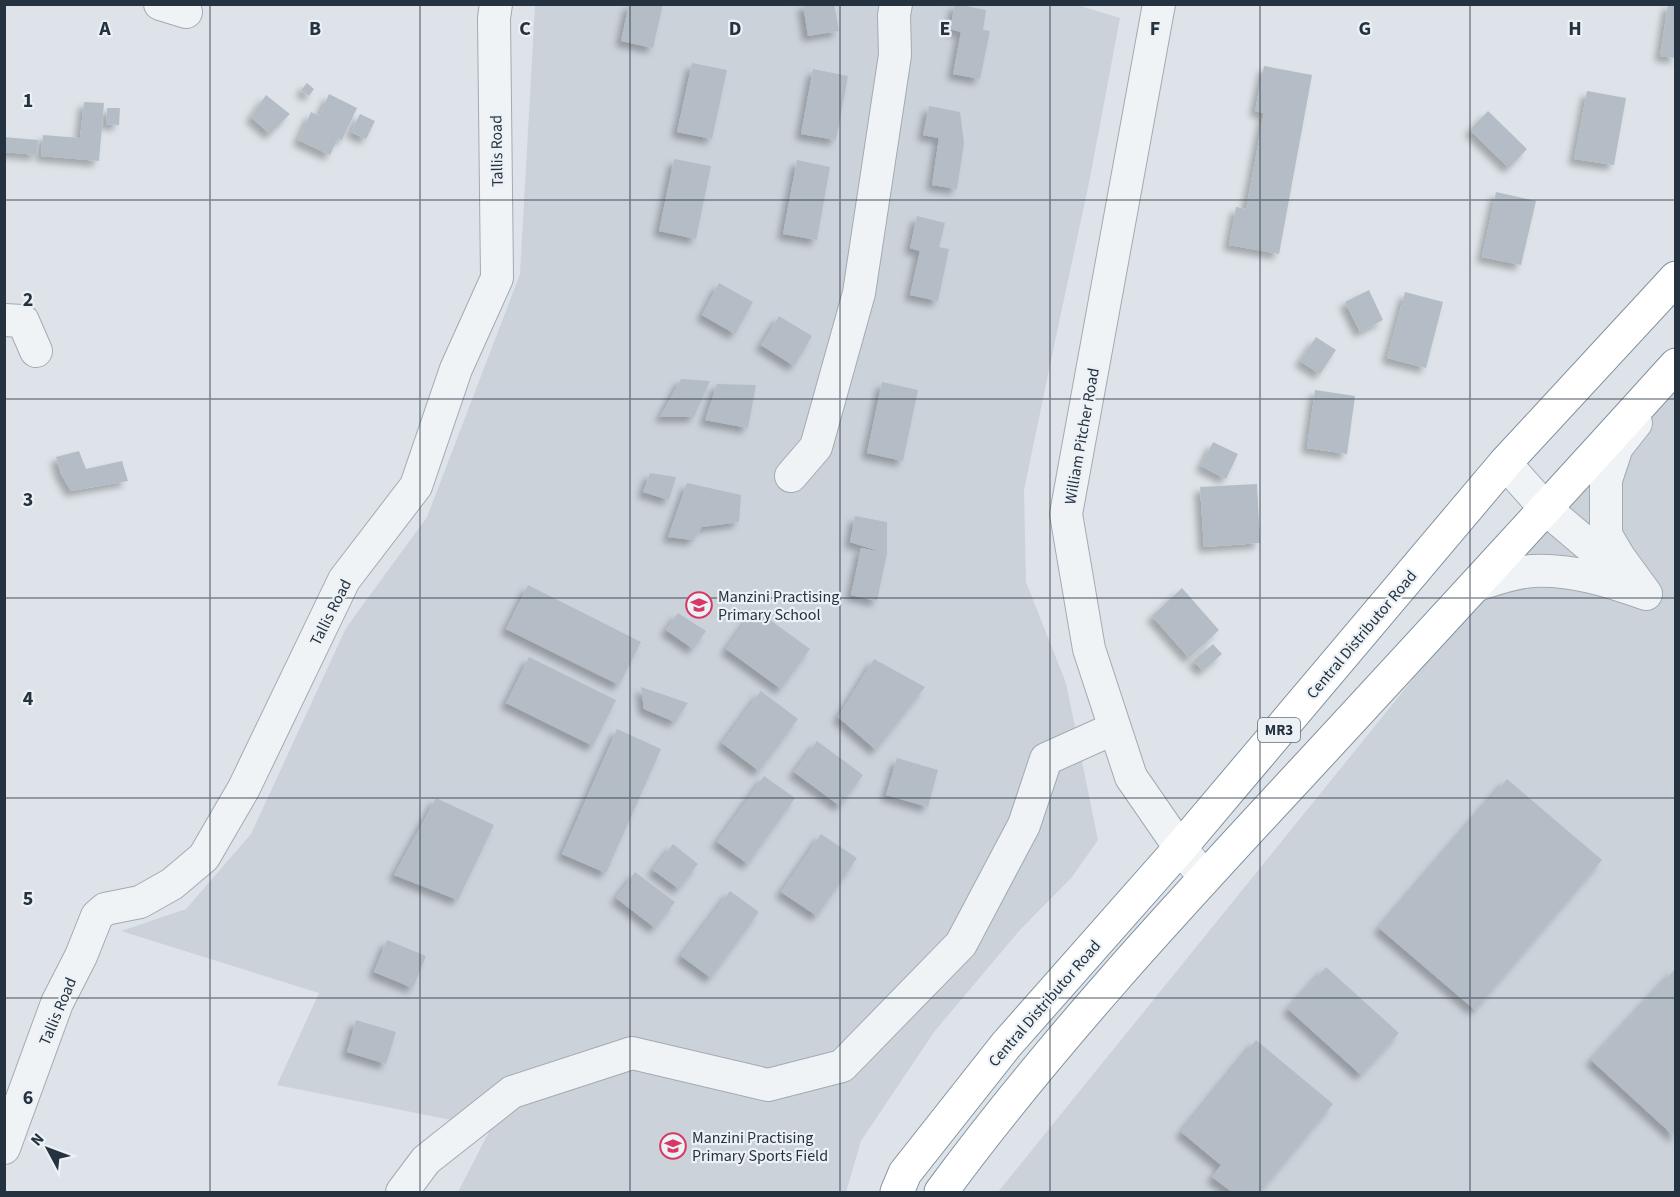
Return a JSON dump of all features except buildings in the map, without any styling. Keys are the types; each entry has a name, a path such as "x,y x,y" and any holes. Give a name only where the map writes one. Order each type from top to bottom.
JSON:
{"highway":[{"name":"Central Distributor Road","path":"897,1192 905,1173 1006,1045 1180,848 1505,463 1676,278"},
{"name":"MR3","path":"941,1192 980,1140 1090,1005 1204,877 1546,509 1676,365"}],"street":[{"name":"Tallis Road","path":"4,1148 57,1003 81,956 97,916 105,909 140,902 172,884 204,857 244,788 344,580 416,486 456,369 497,278 494,30 496,4"},
{"path":"791,476 816,447 859,293 895,56 896,4"},
{"name":"William Pitcher Road","path":"1160,4 1066,514 1089,649 1131,777 1180,848 1204,877"},
{"path":"4,320 23,321 36,351"},
{"path":"1646,594 1606,535 1606,480 1617,447 1676,373"},
{"path":"1505,463 1546,509 1646,594"},
{"path":"1474,586 1532,571 1570,573 1609,580 1646,594"},
{"path":"402,1192 426,1160 512,1092 632,1053 768,1084 842,1066 961,944 1024,825 1046,759 1115,728"}],"shaded area":[{"name":"Manzini Practising Primary School","path":"1074,4 1120,18 1090,178 1024,490 1026,582 1066,683 1098,840 1072,877 1019,931 934,1032 861,1141 846,1192 458,1192 491,1128 277,1085 319,993 121,931 186,909 251,834 346,628 427,517 520,274 535,5"},
{"path":"1675,355 1675,1192 998,1192"}],"place":[{"name":"Manzini Practising Primary School","path":"699,605"},
{"name":"Manzini Practising Primary Sports Field","path":"673,1146"}]}
